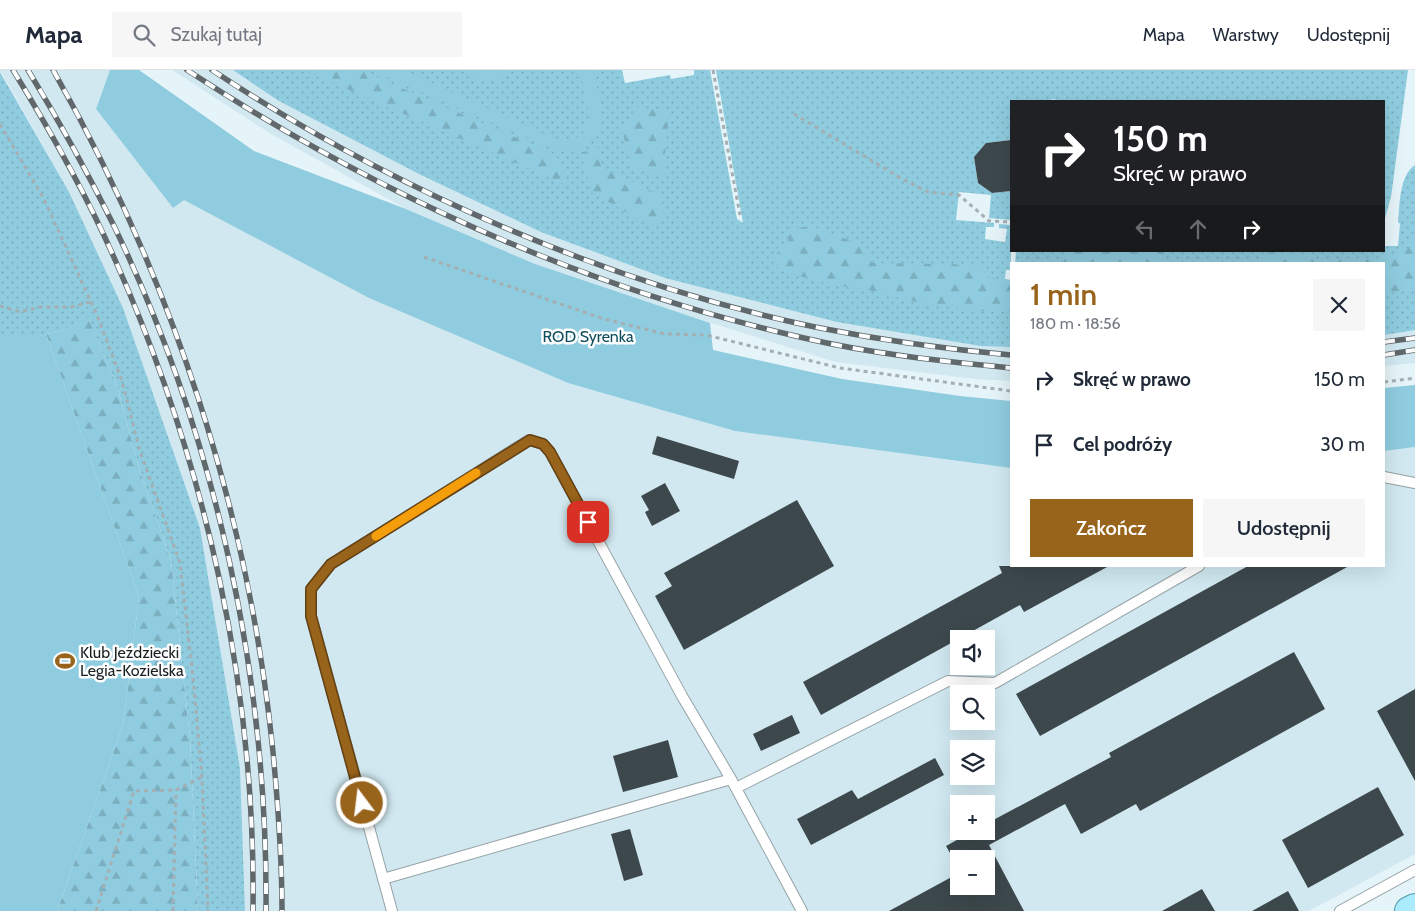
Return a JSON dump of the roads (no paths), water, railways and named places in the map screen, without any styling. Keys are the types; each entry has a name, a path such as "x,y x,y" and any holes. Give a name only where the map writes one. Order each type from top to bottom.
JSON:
{"main road":[{"path":"1409,911 1415,908"}],"lane":[{"path":"392,911 311,616 311,589 331,564 530,440 543,444 550,452 682,696 734,784 802,911"},
{"path":"1385,477 1415,483"},
{"path":"383,878 734,784 948,681 995,683 1197,567"},
{"path":"1340,911 1415,870"}],"railway":[{"path":"13,70 68,164 116,262 148,339 176,418 200,498 219,579 235,661 246,744 252,827 253,911"},
{"path":"28,70 94,186 150,306 181,389 207,474 229,560 246,647 257,734 264,823 266,911"},
{"path":"53,70 96,149 134,231 169,314 199,399 224,486 245,574 262,662 277,792 282,911"},
{"path":"187,70 259,115 332,157 407,196 484,232 562,264 641,292 722,317 804,338 881,353 1010,368"},
{"path":"212,70 280,113 352,154 426,192 502,226 579,257 657,285 736,308 815,327 913,344 1010,355"},
{"path":"1385,342 1415,338"},
{"path":"1385,355 1415,350"}],"place":[{"name":"Klub Jeździecki Legia-Kozielska","path":"65,661"}],"park label":[{"name":"ROD Syrenka","path":"588,336"}]}
